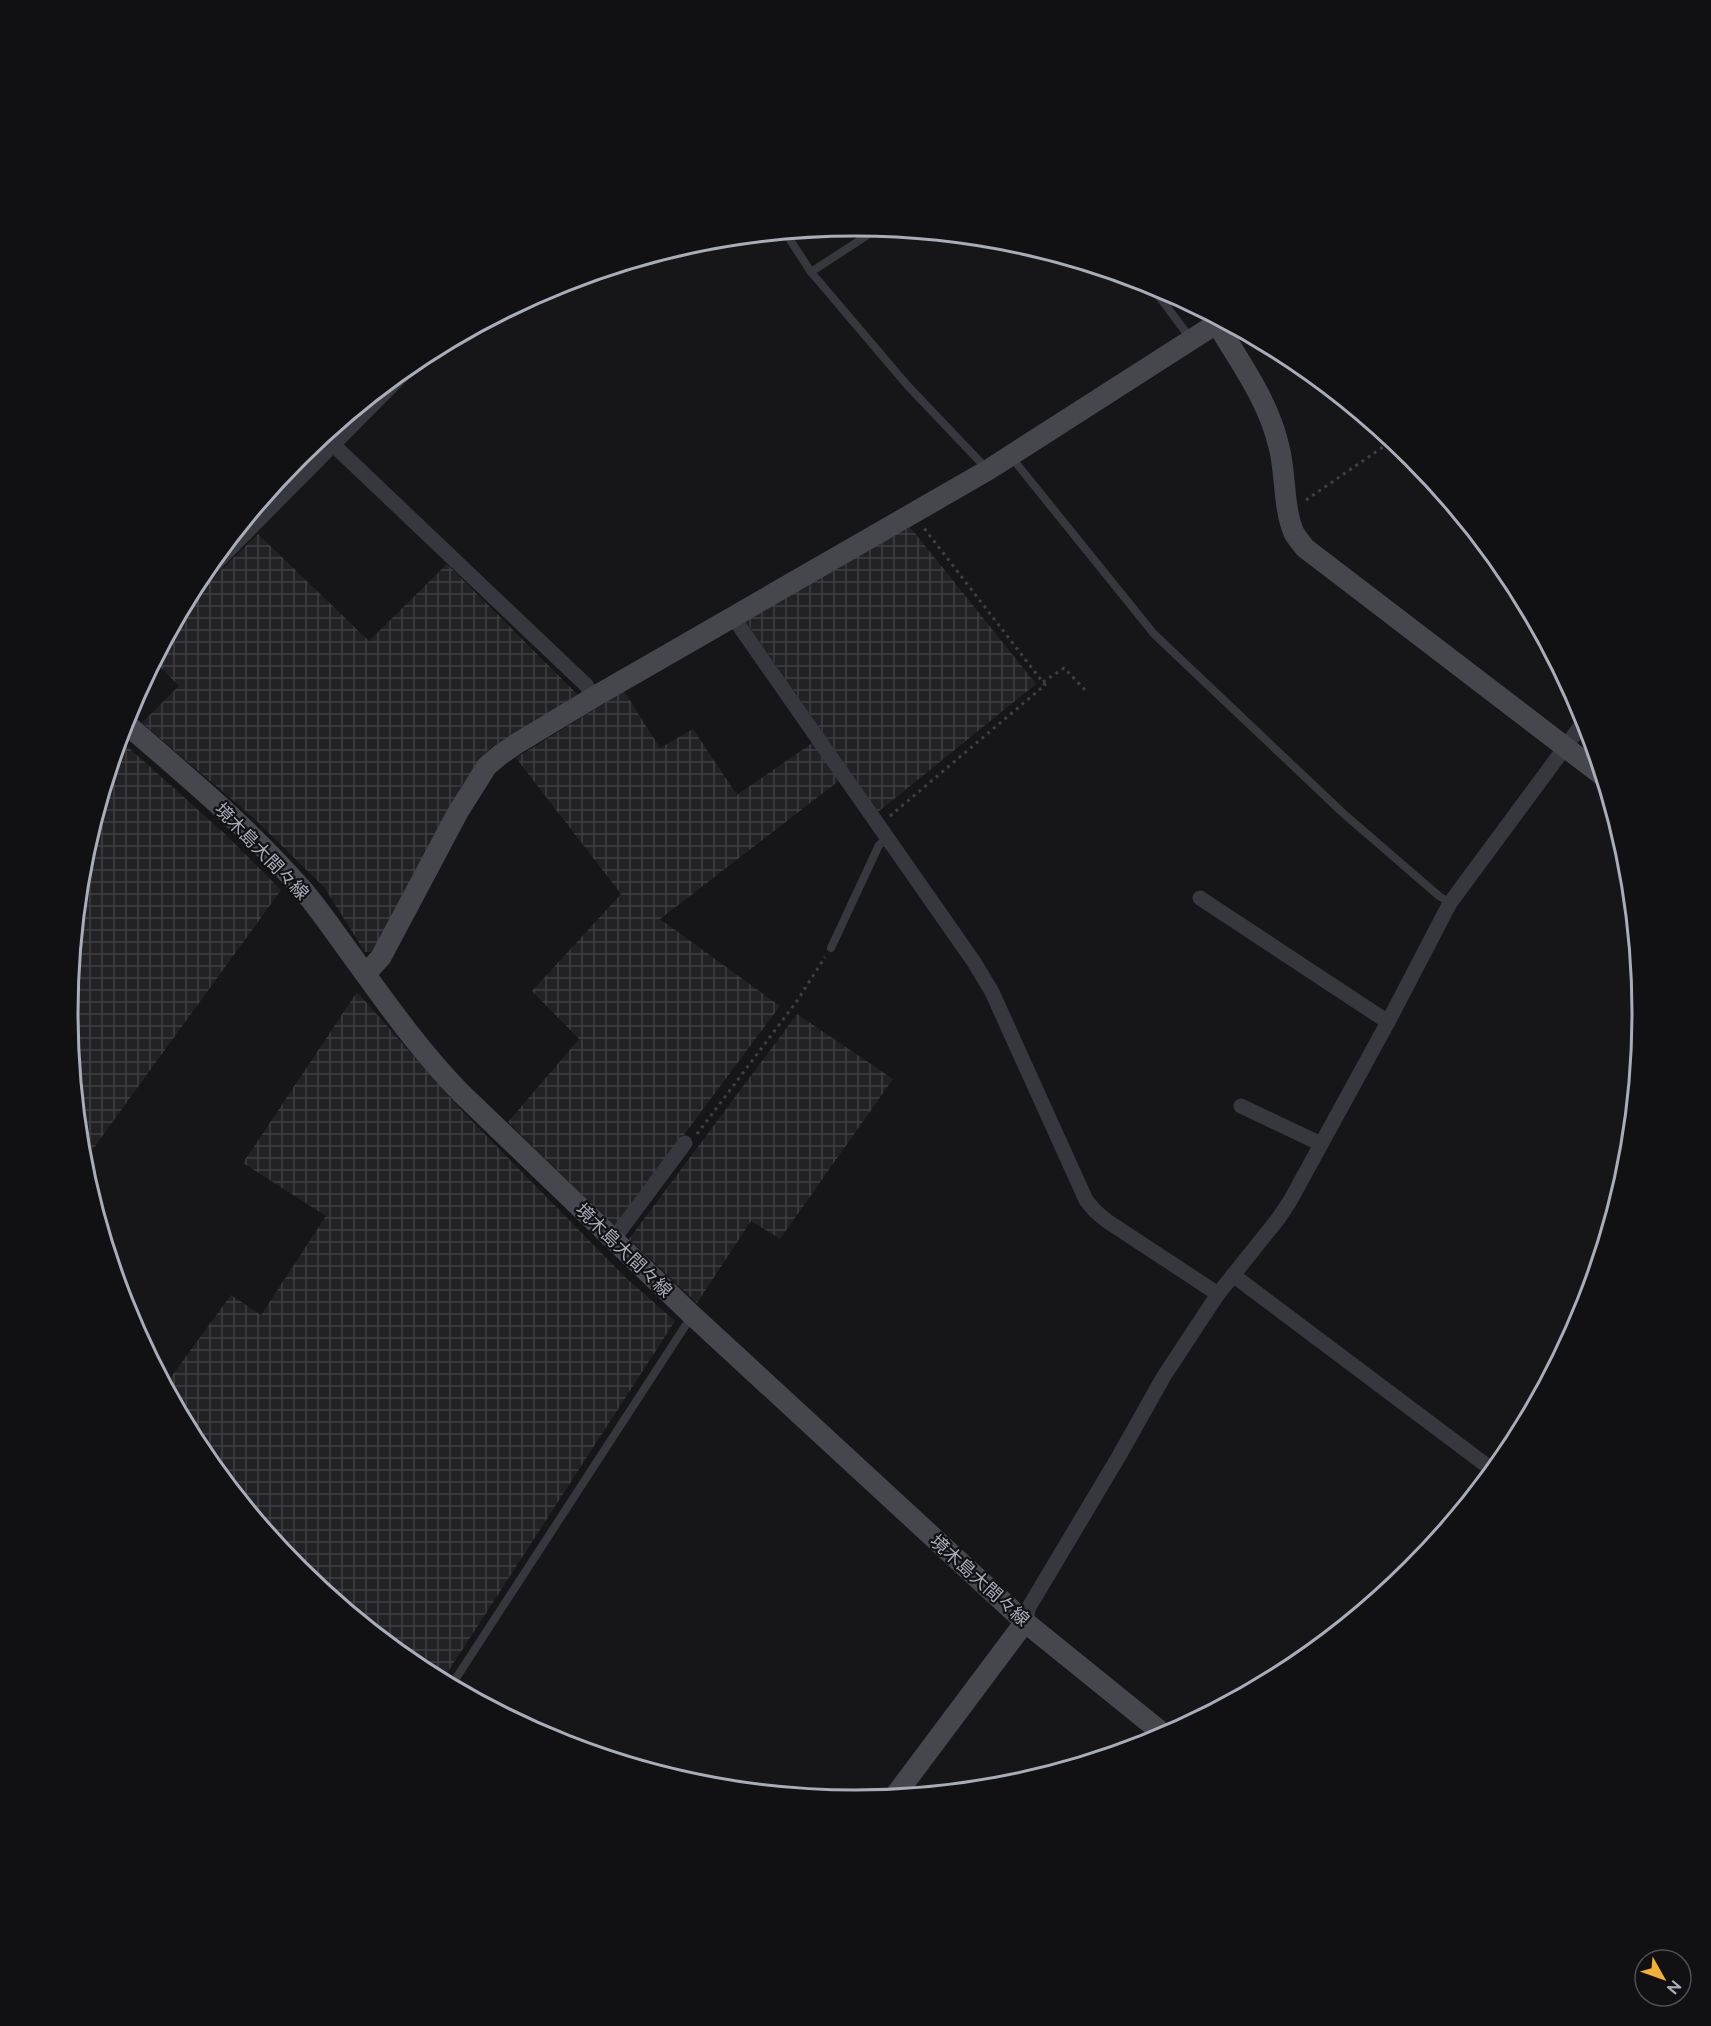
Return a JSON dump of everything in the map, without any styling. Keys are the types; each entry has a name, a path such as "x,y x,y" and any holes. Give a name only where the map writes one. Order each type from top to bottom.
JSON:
{"street":[{"path":"364,972 381,957 458,812 488,766 516,744 988,470 1216,325"},
{"path":"1224,329 1272,422 1280,447 1294,533 1305,548 1594,769"},
{"path":"329,441 586,685 594,697"},
{"path":"260,513 312,457"},
{"path":"733,617 974,962 992,992 1086,1200 1107,1221 1218,1294"},
{"path":"900,1789 1025,1622 1029,1606 1164,1376 1218,1294 1278,1219 1388,1022 1450,903 1579,728"},
{"name":"境木島大間々線","path":"132,729 274,858 303,890 434,1065 613,1240 692,1316 1025,1622 1157,1729"},
{"path":"1200,898 1388,1022"},
{"path":"1241,1106 1321,1144"},
{"path":"613,1240 686,1143"},
{"path":"1233,1275 1487,1466"}],"lane":[{"path":"811,272 866,236"},
{"path":"789,239 811,272 907,385 988,470"},
{"path":"1161,299 1192,340"},
{"path":"1012,455 1016,463 1154,634 1344,814 1450,903"},
{"path":"831,948 879,845 888,838"},
{"path":"456,1679 692,1316"}],"path":[{"path":"1289,512 1386,445"},
{"path":"879,825 1045,685 912,513"},
{"path":"1043,682 1064,668 1089,693"},
{"path":"686,1143 695,1137 797,1001 831,948"}],"shaded area":[{"path":"910,527 1036,684 878,812 744,619"},
{"path":"258,534 369,641 447,564 578,695 487,751 462,785 373,952 365,952 324,887 249,814 142,723 179,686 159,666 208,583"},
{"path":"624,691 660,748 693,729 737,795 815,741 840,780 660,919 780,1006 615,1227 508,1122 579,1039 532,991 621,894 516,758"},
{"path":"126,745 225,834 281,890 91,1152 80,1064 78,1013 80,962 93,861 104,812"},
{"path":"357,992 464,1113 626,1278 675,1321 447,1673 382,1630 343,1598 271,1526 209,1445 170,1379 231,1295 261,1315 326,1216 243,1163"},
{"path":"797,1014 893,1079 780,1239 751,1221 697,1303 629,1239"}]}
